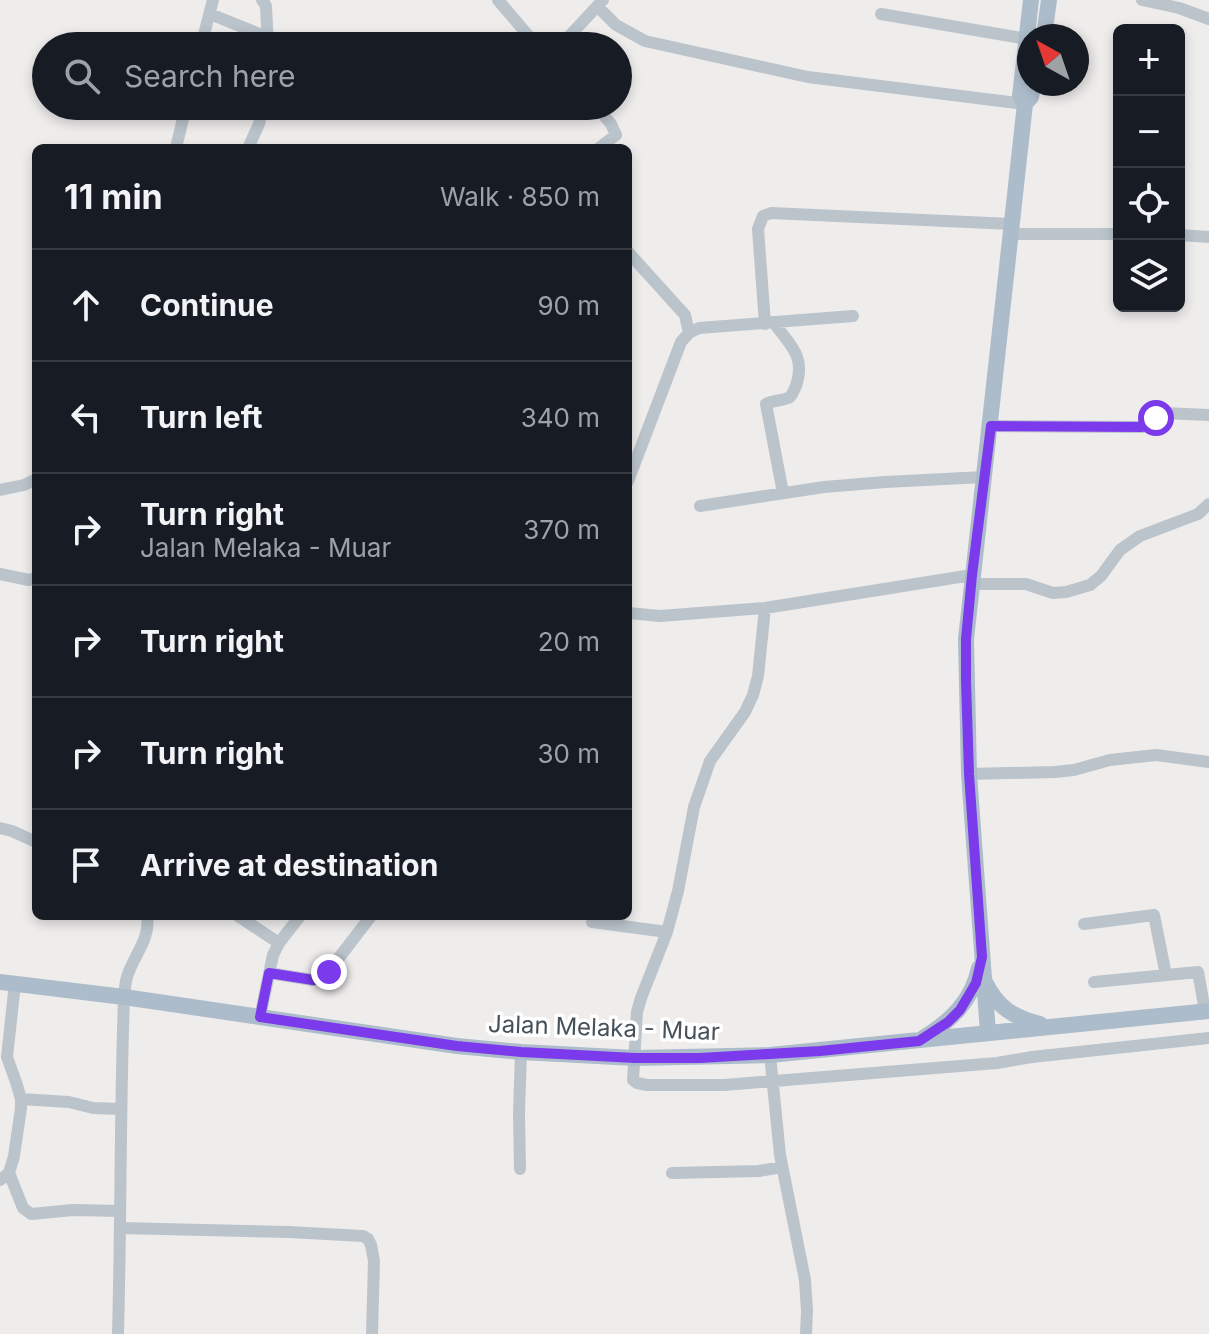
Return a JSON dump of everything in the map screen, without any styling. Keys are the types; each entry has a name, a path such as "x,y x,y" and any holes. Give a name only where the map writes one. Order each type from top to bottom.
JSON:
{"main road":[{"path":"1029,24 1031,0"},
{"path":"1046,24 1049,0"},
{"path":"1020,96 1025,104"},
{"path":"988,1033 969,774 966,653 971,580 991,426 1010,229 1025,104 1031,96"},
{"path":"919,1041 960,1010 976,983 982,957"},
{"path":"983,977 993,996 1014,1016 1040,1024 1061,1025"},
{"name":"Jalan Melaka - Muar","path":"7,982 457,1046 635,1058 770,1055 1207,1011"}],"street":[{"path":"205,32 213,0"},
{"path":"262,0 266,6 267,32"},
{"path":"498,0 525,32"},
{"path":"1142,0 1209,19"},
{"path":"573,32 600,4 616,25 627,32"},
{"path":"210,14 247,32"},
{"path":"881,14 1017,37"},
{"path":"632,35 660,45 808,77 1025,104"},
{"path":"177,144 183,120"},
{"path":"250,144 260,120"},
{"path":"604,144 616,135 608,120"},
{"path":"783,493 766,404 792,395 800,363 795,352 770,324 758,229 763,216 771,213 1113,234"},
{"path":"1185,235 1209,237"},
{"path":"632,256 685,315 689,333"},
{"path":"632,471 681,342 689,333 699,328 853,316"},
{"path":"991,426 1142,427 1163,413 1209,415"},
{"path":"700,506 824,487 984,477"},
{"path":"0,490 32,481"},
{"path":"632,613 660,616 765,608 971,580 1026,584 1053,593 1066,592 1095,581 1120,550 1140,536 1202,518 1209,504"},
{"path":"0,574 32,579"},
{"path":"765,608 762,651 753,695 745,712 710,761 694,807 667,932 641,998 635,1027 633,1080 647,1085 773,1082 997,1063 1209,1038"},
{"path":"969,774 1055,772 1110,760 1156,755 1209,762"},
{"path":"0,828 32,840"},
{"path":"1084,924 1154,915 1166,975"},
{"path":"118,1334 124,997 126,978 146,937 148,920"},
{"path":"244,920 279,943"},
{"path":"260,1017 273,955 297,920"},
{"path":"269,973 313,980 325,976 368,920"},
{"path":"592,922 667,932"},
{"path":"1094,982 1198,972 1207,1011"},
{"path":"7,982 7,1057 21,1099 19,1133 5,1176 23,1208 31,1214 73,1210 120,1211"},
{"path":"520,1169 521,1052"},
{"path":"770,1055 782,1167 805,1280 806,1334"},
{"path":"21,1099 120,1109"},
{"path":"672,1173 740,1173 782,1167"},
{"path":"120,1228 363,1236 371,1245 374,1261 372,1334"}],"route":[{"path":"329,972 313,980 269,973 260,1017 457,1046 635,1058 700,1058 820,1051 919,1041 935,1031 960,1010 968,998 976,983 982,957 969,774 966,639 991,426 1142,427 1156,418"}]}
